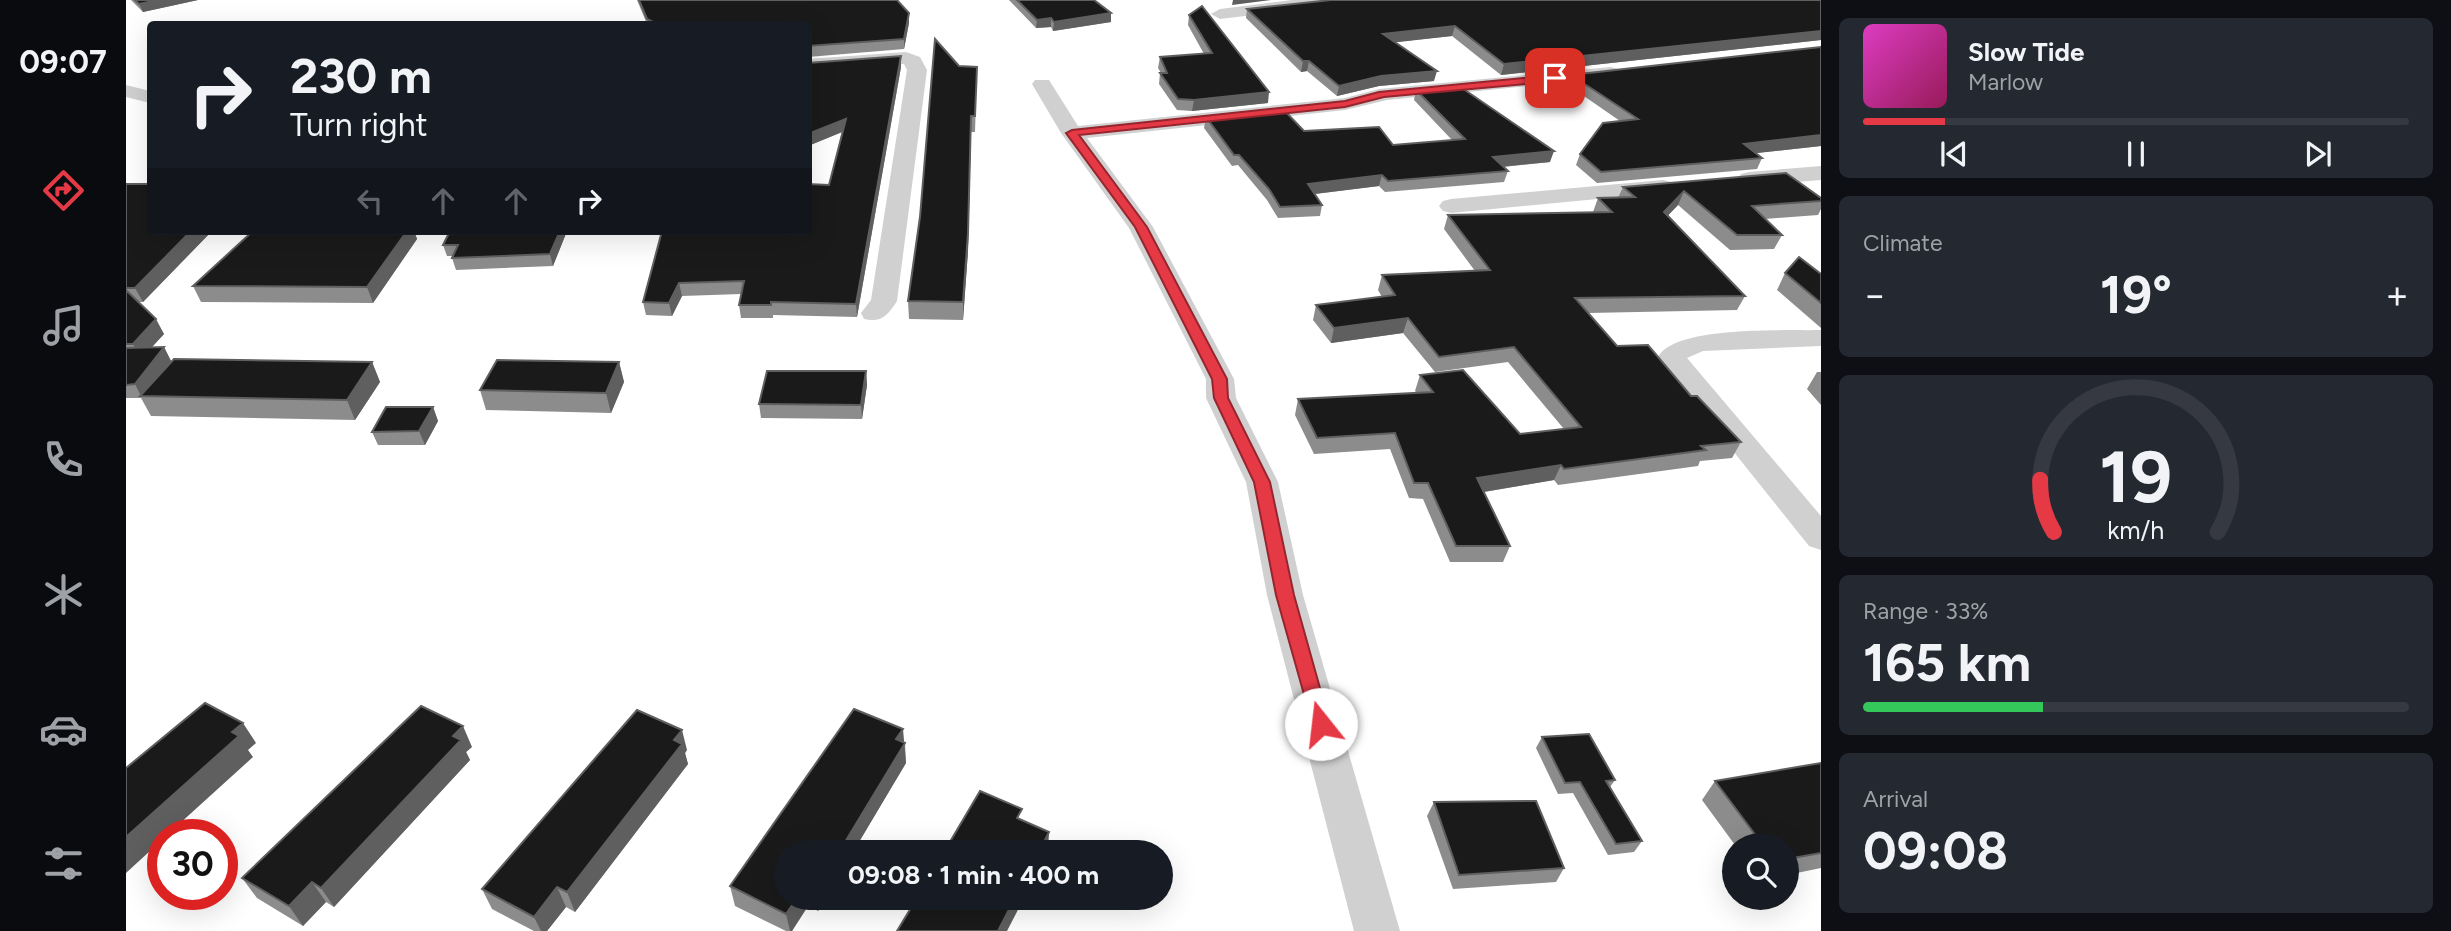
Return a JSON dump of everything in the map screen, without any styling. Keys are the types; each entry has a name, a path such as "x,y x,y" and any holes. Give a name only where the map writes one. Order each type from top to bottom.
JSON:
{"street":[{"path":"1220,14 1336,0"},
{"path":"812,65 906,58 913,61 917,69 884,302 874,313"},
{"path":"1072,133 1345,104 1379,95 1634,70"},
{"path":"1042,84 1072,133 1140,227 1220,379 1221,398 1262,482 1285,595 1377,931"},
{"path":"126,91 147,96"},
{"path":"1725,181 1821,173"},
{"path":"1451,206 1684,185"},
{"path":"1821,338 1699,344 1674,353 1672,358 1821,538"}],"building":[{"path":"135,0 158,0 139,4"},
{"path":"639,0 897,0 909,13 904,39 812,46 812,21 647,19"},
{"path":"1017,0 1094,0 1111,13 1054,22 1051,18 1037,20"},
{"path":"1331,0 1821,0 1821,31 1504,64 1455,26 1383,34 1437,71 1381,76 1339,86 1309,61 1303,61 1247,9"},
{"path":"1202,6 1269,92 1194,100 1178,99 1160,73 1167,73 1160,57 1212,53 1189,15"},
{"path":"935,39 959,66 977,67 975,116 971,116 963,302 908,301 920,217"},
{"path":"1821,47 1821,135 1744,144 1762,158 1601,172 1580,154 1603,123 1638,119 1571,75"},
{"path":"901,56 856,304 771,302 771,305 739,305 744,281 679,283 669,303 643,302 661,235 812,235 812,184 829,185 846,119 812,132 812,63"},
{"path":"1459,86 1554,151 1493,157 1508,171 1388,181 1382,175 1308,184 1322,205 1280,207 1269,189 1239,155 1234,155 1206,117 1283,109 1304,131 1379,127 1393,145 1465,139 1416,90"},
{"path":"1786,173 1821,198 1821,201 1752,206 1782,235 1737,235 1684,191 1664,212 1745,296 1575,298 1617,346 1648,345 1691,396 1697,396 1741,442 1701,446 1706,450 1564,469 1561,465 1477,478 1510,546 1456,546 1428,483 1414,483 1395,433 1317,438 1298,399 1433,392 1420,375 1463,370 1520,434 1581,427 1514,347 1439,357 1408,318 1334,328 1316,305 1395,295 1382,275 1490,270 1448,215 1612,212 1598,198 1635,197 1623,187"},
{"path":"126,184 147,184 147,235 187,235 135,288 126,288"},
{"path":"249,235 404,235 367,287 193,286"},
{"path":"448,235 558,235 550,254 452,258 458,245 443,245"},
{"path":"1799,257 1821,274 1821,303 1785,273"},
{"path":"126,290 156,319 133,344 126,344"},
{"path":"164,347 135,384 126,385 126,348"},
{"path":"174,359 372,362 347,400 140,396"},
{"path":"497,360 619,362 606,393 480,390"},
{"path":"767,371 866,371 861,405 759,404"},
{"path":"386,407 433,407 419,431 372,432"},
{"path":"205,703 243,723 232,732 239,736 126,837 126,768"},
{"path":"421,706 463,726 453,736 461,740 321,888 312,882 289,906 242,878"},
{"path":"854,709 903,729 896,739 905,743 846,840 774,840 774,908 730,886"},
{"path":"637,710 682,730 674,740 682,744 567,892 557,887 534,917 482,889"},
{"path":"1589,734 1615,780 1606,781 1642,841 1616,844 1580,782 1565,783 1542,737"},
{"path":"1821,763 1821,853 1799,857 1799,833 1754,833 1715,781"},
{"path":"980,791 1022,809 1017,818 1049,832 1045,840 951,840"},
{"path":"1536,801 1564,868 1459,875 1434,802"},
{"path":"910,910 1009,910 998,931 897,931"}],"route":[{"path":"1321,724 1285,595 1262,482 1221,398 1220,379 1140,227 1072,133 1345,104 1379,97 1378,95 1555,78"}]}
